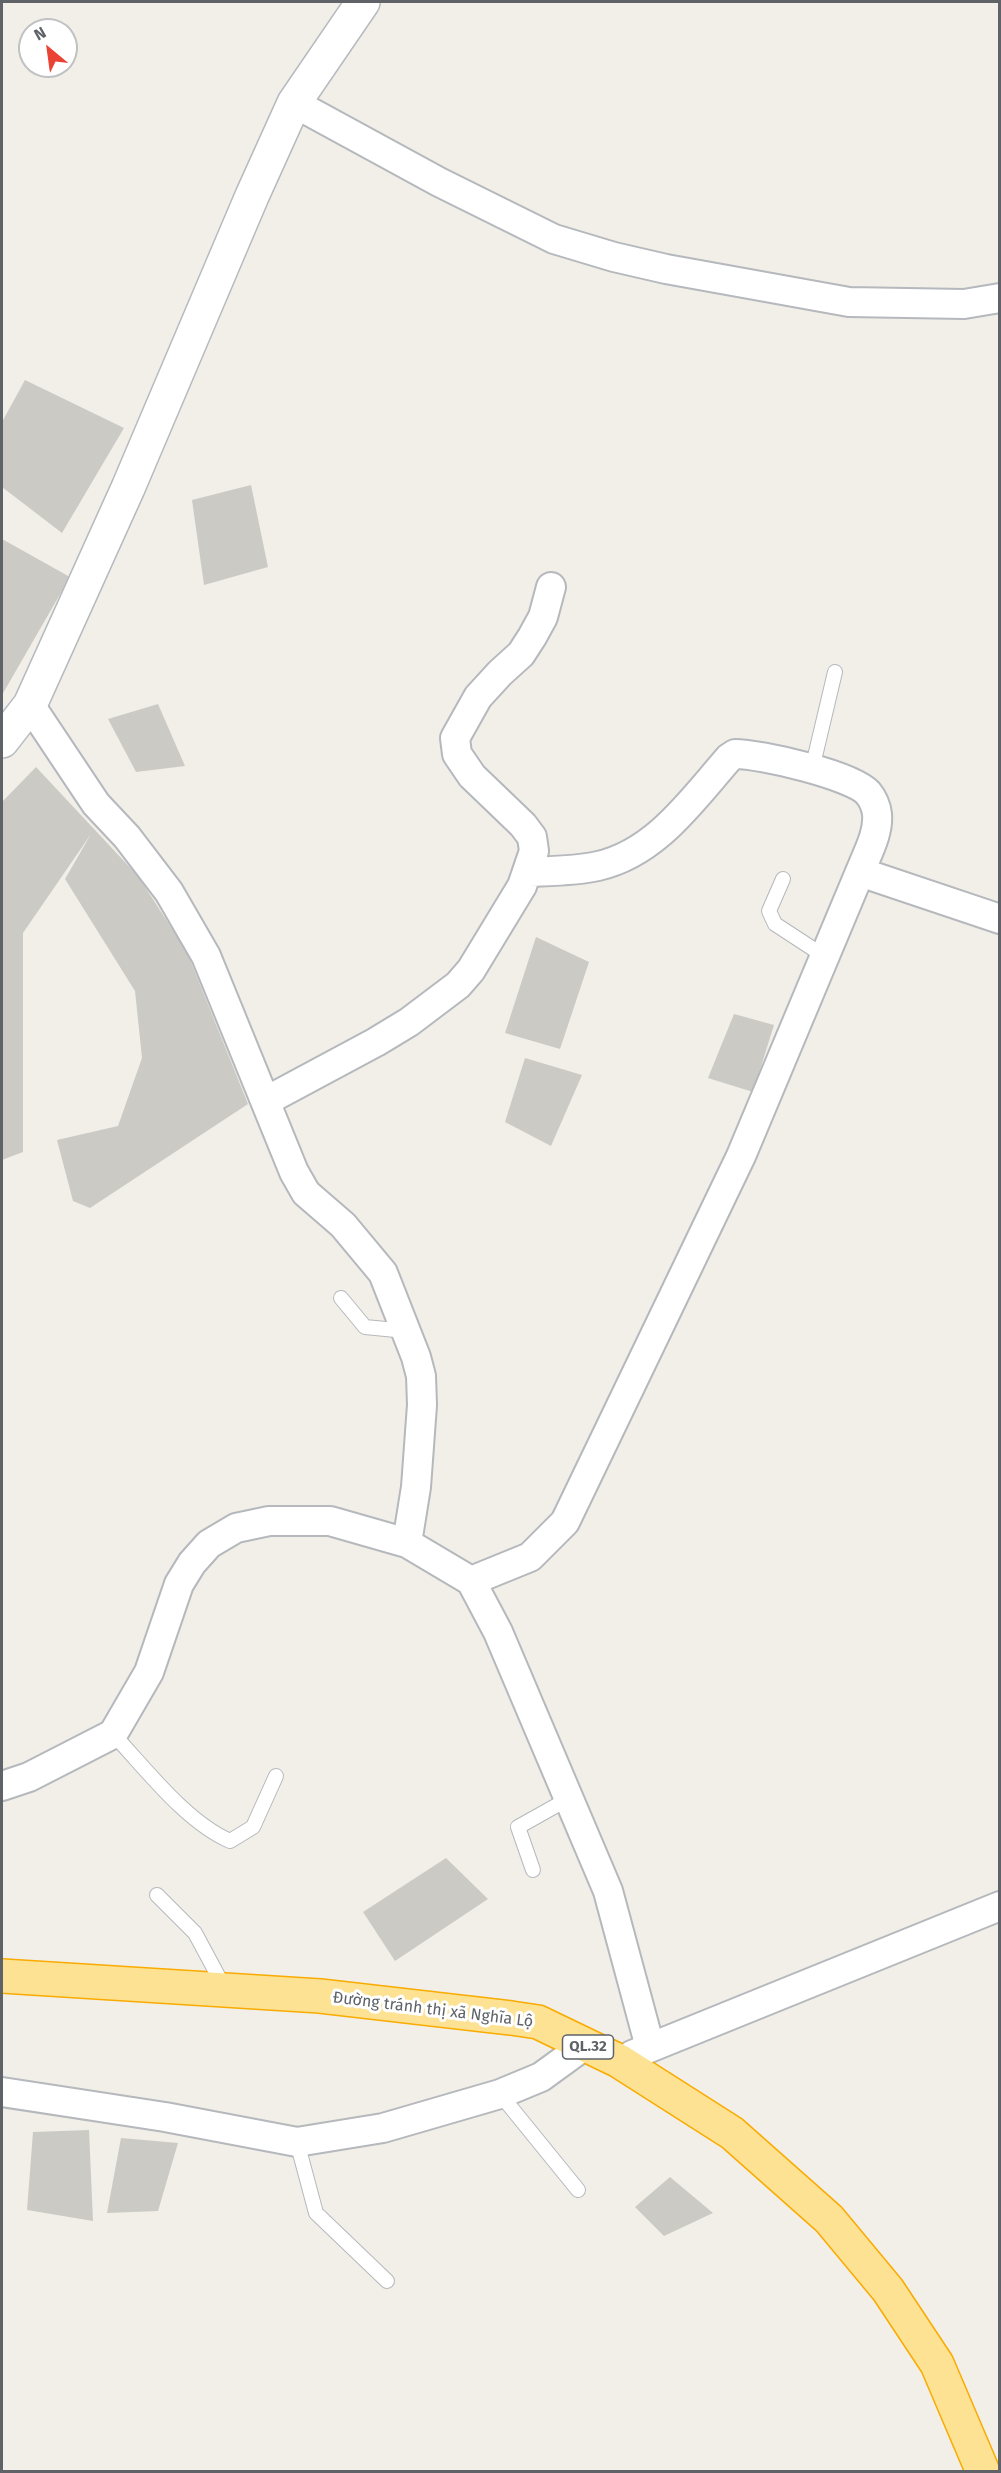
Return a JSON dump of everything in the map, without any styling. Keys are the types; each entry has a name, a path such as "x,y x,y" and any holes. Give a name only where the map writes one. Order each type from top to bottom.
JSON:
{"highway":[{"name":"Đường tránh thị xã Nghĩa Lộ","path":"9,1972 320,1996 520,2019 538,2022 619,2061 732,2133 829,2219 888,2290 937,2364 983,2472"}],"street":[{"path":"2,741 30,705 128,488 294,103 363,2"},
{"path":"294,103 440,182 554,239 614,257 666,269 849,302 964,304 999,298"},
{"path":"266,1101 409,1022 458,985 471,970 529,872 534,851 532,837 523,825 472,776 457,754 455,738 478,697 521,654 532,637 543,617 551,588"},
{"path":"30,705 96,804 127,837 169,892 206,956 294,1172 306,1193 343,1225 383,1273 407,1331 421,1376 422,1405 416,1487 407,1543"},
{"path":"471,1581 530,1557 565,1521 741,1156 860,872 874,834 877,816 873,801 867,792 850,780 812,769 735,754 676,818 633,852 598,866 529,872"},
{"path":"860,872 999,919"},
{"path":"2,1786 29,1777 113,1734 149,1672 179,1584 192,1563 209,1544 236,1528 269,1521 330,1521 407,1543 471,1581 498,1632 608,1892 650,2047"},
{"path":"619,2061 999,1906"},
{"path":"2,2092 165,2117 297,2142 384,2128 500,2094 541,2077 585,2046"}],"lane":[{"path":"812,769 835,672"},
{"path":"783,879 769,911 775,924 825,956"},
{"path":"341,1298 365,1327 407,1331"},
{"path":"113,1734 192,1817 213,1834 230,1841 253,1827 276,1776"},
{"path":"533,1870 518,1827 568,1799"},
{"path":"157,1895 195,1933 225,1989"},
{"path":"500,2094 578,2190"},
{"path":"297,2142 316,2213 387,2281"}],"building":[{"path":"25,380 124,428 62,533 2,487 2,422"},
{"path":"251,485 268,567 204,585 192,500"},
{"path":"2,539 70,577 2,695"},
{"path":"158,704 185,766 136,772 108,719"},
{"path":"36,767 138,876 187,952 248,1104 90,1208 73,1201 57,1140 118,1126 142,1058 135,991 65,879 91,834 23,933 23,1152 2,1160 2,802"},
{"path":"536,937 589,962 560,1049 505,1033"},
{"path":"734,1014 774,1025 753,1092 708,1078"},
{"path":"525,1058 582,1075 551,1146 505,1122"},
{"path":"446,1858 488,1899 395,1961 363,1912"},
{"path":"89,2130 93,2221 27,2210 33,2132"},
{"path":"121,2138 178,2143 158,2211 107,2213"},
{"path":"670,2177 713,2213 664,2236 635,2207"}]}
